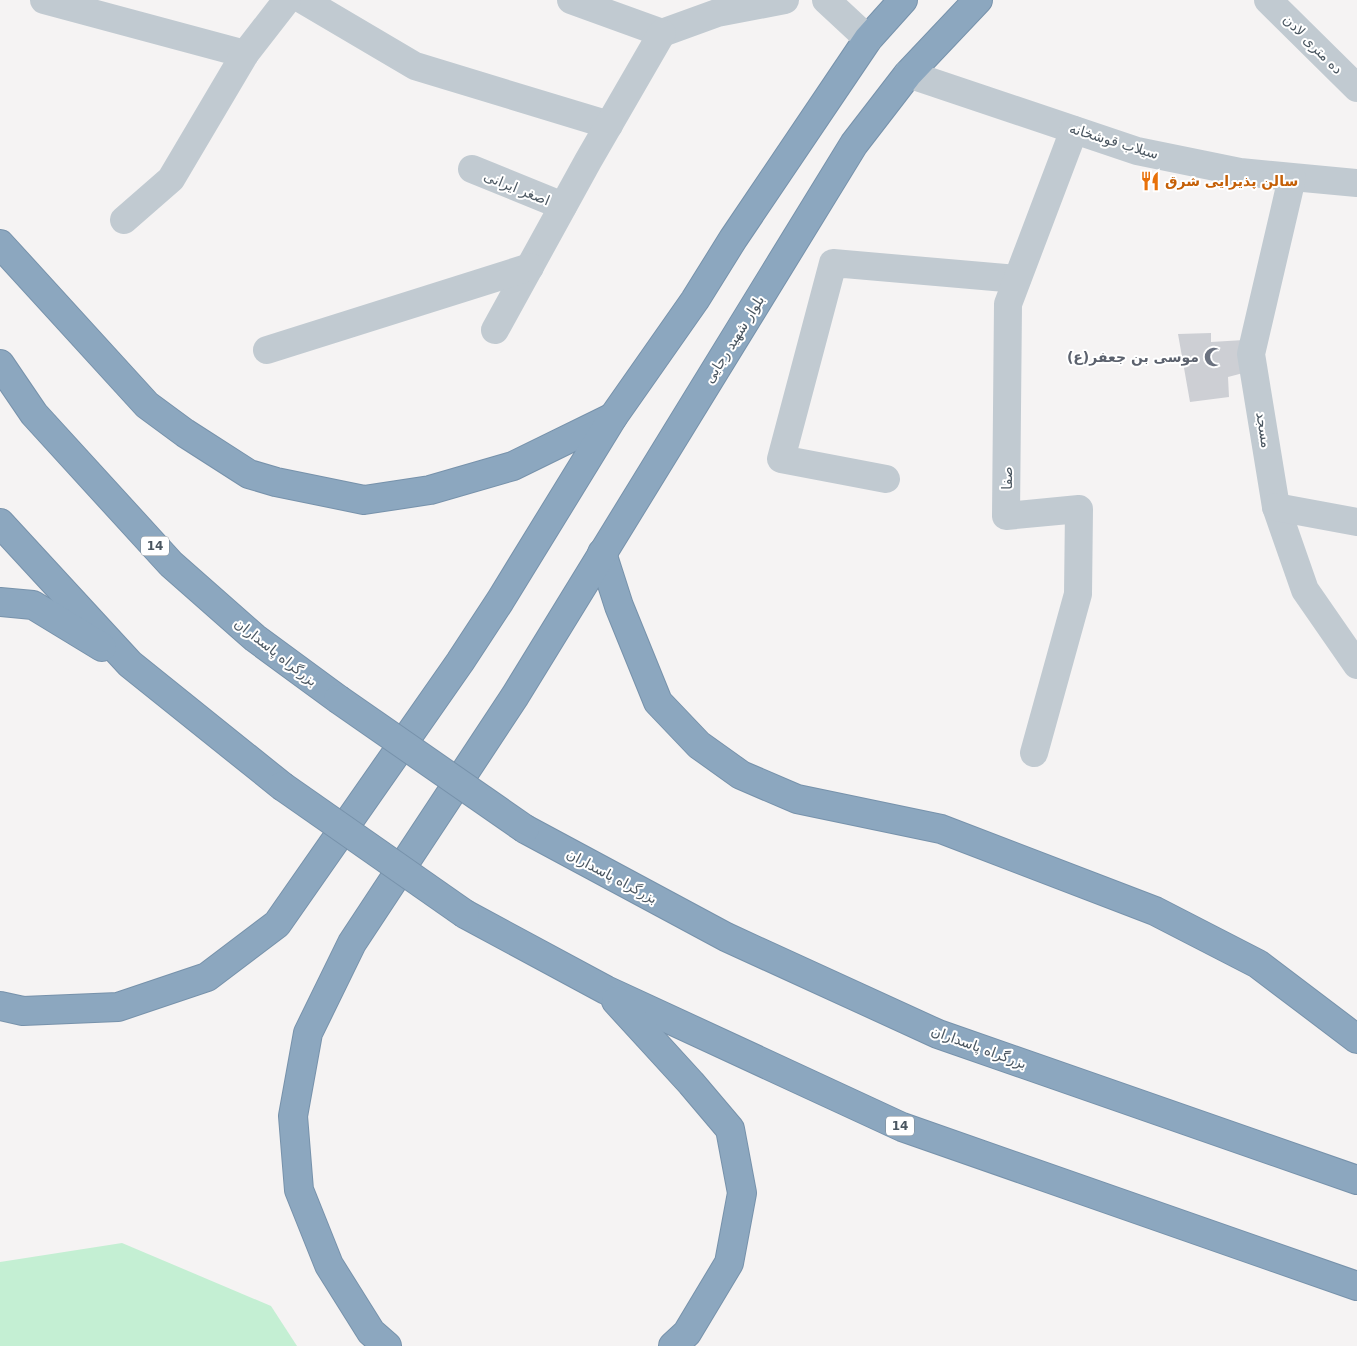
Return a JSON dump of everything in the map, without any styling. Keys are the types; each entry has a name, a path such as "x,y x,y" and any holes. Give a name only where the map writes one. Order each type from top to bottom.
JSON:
{"highway":[{"path":"0,1006 23,1011 118,1007 207,977 277,924 460,662 500,601 613,417 695,300 733,239 868,39 903,0"},
{"name":"بلوار شهید رجایی","path":"387,1346 371,1332 329,1265 299,1190 293,1116 308,1034 352,943 515,696 854,144 908,74 978,0"},
{"path":"0,244 147,405 185,434 249,474 276,482 364,500 430,490 513,466 613,417"},
{"name":"بزرگراه پاسداران","path":"0,364 34,414 171,564 255,638 524,829 726,937 938,1034 1357,1180"},
{"name":"14","path":"0,523 130,664 282,786 466,914 606,990 902,1127 1357,1286"},
{"path":"602,553 619,606 658,702 700,746 741,774 797,799 941,829 1155,911 1258,964 1357,1040"},
{"path":"0,602 33,606 130,664"},
{"path":"606,990 691,1082 730,1129 742,1193 729,1263 687,1334 673,1346"}],"street":[{"path":"44,0 245,54"},
{"path":"124,220 171,179 245,54 287,0"},
{"path":"303,0 415,66 609,125"},
{"path":"571,0 662,33 717,13 785,0"},
{"path":"826,0 868,39"},
{"name":"ده متری لادن","path":"1268,0 1357,88"},
{"path":"495,330 563,206 662,33"},
{"name":"سیلاب قوشخانه","path":"908,74 1137,151 1240,172 1357,183"},
{"name":"صفا","path":"1034,753 1078,594 1079,509 1006,516 1008,304 1074,130"},
{"name":"اصغر ایرانی","path":"472,169 563,206"},
{"name":"مسجد","path":"1292,178 1251,354 1276,507 1305,590 1357,665"},
{"path":"886,479 781,459 833,262 1017,279"},
{"path":"267,350 530,267"},
{"path":"1276,507 1357,522"}],"green space":[{"path":"122,1243 271,1306 297,1346 0,1346 0,1262"}],"building":[{"name":"موسی بن جعفر(ع)","path":"1211,333 1211,342 1244,340 1247,372 1228,377 1229,397 1190,402 1178,334"}],"place":[{"name":"سالن پذیرایی شرق","path":"1150,181"},
{"name":"موسی بن جعفر(ع)","path":"1214,357"}]}
